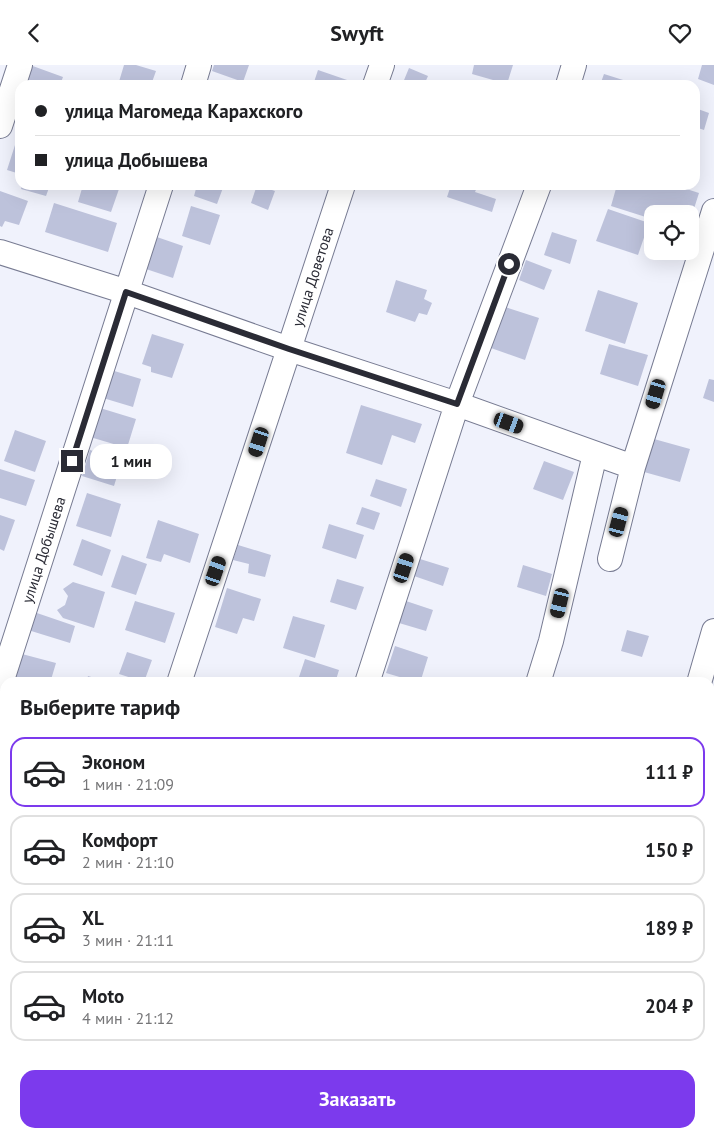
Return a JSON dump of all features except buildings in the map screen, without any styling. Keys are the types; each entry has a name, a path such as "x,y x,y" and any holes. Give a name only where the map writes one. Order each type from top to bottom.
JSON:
{"street":[{"path":"15,80 20,65"},
{"path":"194,80 199,65"},
{"path":"377,80 382,65"},
{"path":"570,80 574,65"},
{"path":"0,126 15,80"},
{"name":"улица Добышева","path":"3,677 159,190"},
{"name":"улица Доветова","path":"181,677 341,190"},
{"path":"369,677 457,404 537,190"},
{"path":"610,559 633,467 714,211"},
{"path":"0,252 126,292 289,349 457,404 633,467"},
{"path":"540,677 551,641 595,454"},
{"path":"702,677 714,631"}],"route":[{"path":"72,461 126,292 289,349 457,404 509,264"}]}
